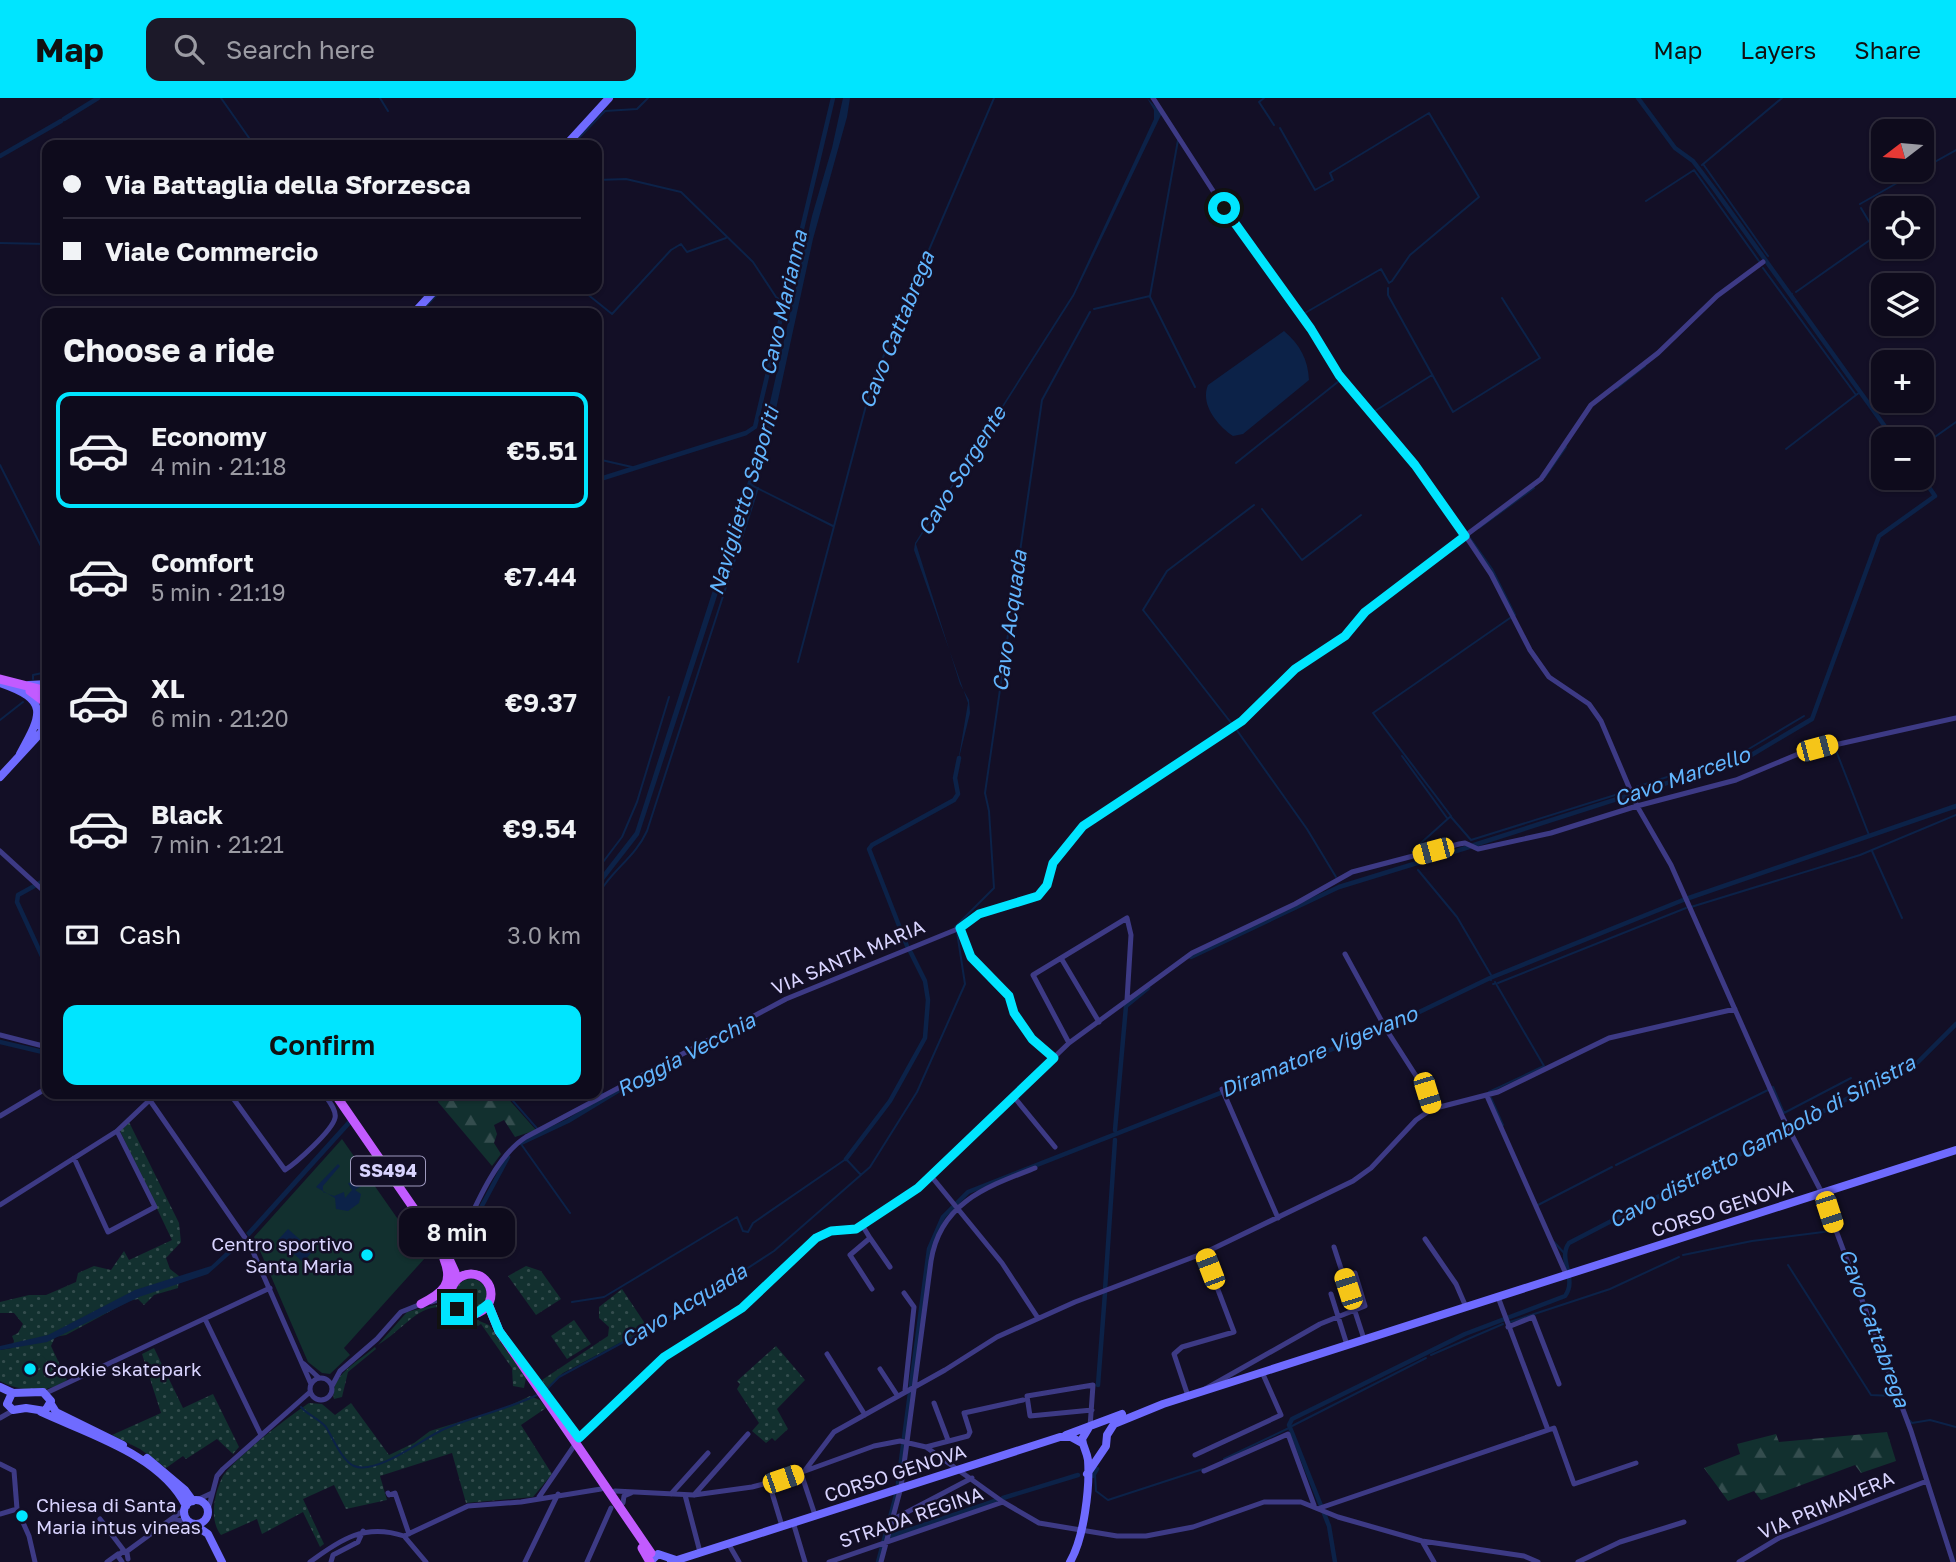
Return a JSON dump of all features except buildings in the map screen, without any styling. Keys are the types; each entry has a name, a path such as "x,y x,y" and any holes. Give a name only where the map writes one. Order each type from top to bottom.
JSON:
{"main road":[{"path":"571,140 609,98"},
{"path":"419,308 431,294"},
{"path":"0,679 42,684"},
{"path":"0,679 42,690"},
{"path":"0,679 26,694 37,704 36,725 20,754"},
{"path":"16,684 42,698"},
{"path":"32,741 42,720"},
{"path":"0,777 42,731"},
{"path":"20,754 42,737"},
{"name":"SS494","path":"338,1099 450,1261 455,1272 452,1300 457,1309 475,1314 499,1331"},
{"name":"CORSO GENOVA","path":"1107,1435 1120,1420 1163,1404 1956,1150"},
{"path":"422,1220 445,1261 449,1280 439,1295 424,1304"},
{"name":"SS494","path":"450,1261 471,1275 481,1278 489,1286 488,1304 499,1331 662,1559"},
{"path":"453,1287 461,1277 471,1275"},
{"path":"475,1314 488,1304"},
{"path":"0,1387 9,1400 131,1454 166,1480 190,1504 207,1513 227,1562"},
{"path":"9,1400 49,1399"},
{"path":"41,1412 48,1410 49,1399"},
{"path":"49,1399 56,1412 149,1460 185,1490 190,1504 190,1522"},
{"name":"CORSO GENOVA","path":"662,1559 700,1552 1090,1428 1120,1415 1163,1404"},
{"path":"1070,1562 1078,1549 1082,1529 1087,1474 1083,1435 1090,1428 1100,1428 1107,1435 1107,1443 1087,1474"},
{"path":"1060,1437 1071,1437 1093,1452 1101,1451"},
{"path":"577,1441 586,1467 601,1489 662,1559"},
{"path":"577,1441 662,1559"},
{"path":"190,1522 204,1522 207,1513"},
{"path":"190,1522 206,1531 222,1562"}],"street":[{"path":"1153,98 1237,228 1311,329 1339,375 1415,465 1491,574 1525,640 1549,677 1590,704 1601,721 1637,806 1671,865 1788,1129 1822,1193 1927,1480 1954,1562"},
{"name":"VIA SANTA MARIA","path":"602,1095 786,999 960,928 979,914 1038,896 1047,885 1053,863 1083,826 1242,721 1295,669 1345,636 1365,612 1541,479 1591,405 1637,372 1717,296 1763,262"},
{"path":"539,1497 577,1441 664,1357 742,1308 816,1238 831,1231 848,1231 862,1225 931,1175 1069,1043 1199,948 1294,904 1352,872 1459,844 1465,843 1478,849 1551,833 1637,806 1736,780 1822,747 1956,718"},
{"path":"0,850 42,888"},
{"path":"1069,1043 1033,980 1033,975 1127,918 1131,936 1127,1000"},
{"path":"960,928 971,957 1009,996 1014,1013 1032,1039 1054,1058"},
{"path":"1345,954 1385,1027 1427,1093 1432,1109"},
{"path":"1061,958 1098,1022"},
{"path":"803,1471 834,1432 997,1337 1038,1318 1204,1253 1365,1173 1416,1120 1432,1109 1487,1096 1609,1038 1735,1009"},
{"path":"0,1035 42,1045"},
{"path":"1222,1088 1278,1217"},
{"path":"0,1116 42,1091"},
{"path":"1487,1096 1534,1208 1568,1273"},
{"path":"1014,1097 1055,1147"},
{"path":"0,1205 117,1130 149,1099 245,1238 302,1362 312,1394"},
{"path":"234,1099 285,1170 299,1160 333,1122 335,1115 327,1099"},
{"name":"VIA SANTA MARIA","path":"450,1261 498,1165 510,1149 595,1099"},
{"path":"74,1158 108,1232 155,1207 117,1130"},
{"path":"910,1387 932,1254 943,1226 956,1204 980,1190 1035,1168"},
{"path":"931,1175 1002,1263 1038,1318"},
{"path":"862,1225 890,1267"},
{"path":"870,1238 850,1255 872,1289"},
{"path":"1426,1238 1456,1284 1466,1307"},
{"path":"1334,1247 1364,1339"},
{"path":"1188,1396 1174,1353 1178,1349 1234,1332 1204,1253"},
{"path":"1200,1392 1216,1380 1338,1316 1367,1304 1355,1273"},
{"path":"312,1394 327,1398 340,1371 377,1339 401,1311 444,1298 453,1287"},
{"path":"49,1399 60,1388 270,1288"},
{"path":"881,1562 882,1544 901,1487 910,1387 914,1307 904,1293"},
{"path":"1331,1294 1347,1345"},
{"path":"1498,1297 1574,1484 1636,1463"},
{"path":"424,1304 445,1302 457,1309"},
{"path":"1506,1321 1533,1317 1559,1384"},
{"path":"205,1319 261,1435"},
{"path":"827,1354 865,1415"},
{"path":"302,1362 331,1386"},
{"path":"880,1369 897,1395"},
{"path":"311,1384 340,1371"},
{"path":"1195,1455 1281,1415 1262,1372"},
{"path":"1090,1428 1092,1410 1093,1385 1027,1396 1030,1416 1092,1410"},
{"path":"207,1513 212,1493 223,1469 312,1394"},
{"path":"1,1418 9,1400"},
{"path":"926,1447 968,1436 971,1432 964,1413 1023,1400"},
{"path":"934,1403 948,1440"},
{"path":"1321,1508 1551,1429"},
{"path":"694,1495 748,1434"},
{"path":"1204,1471 1288,1434 1321,1508"},
{"path":"615,1491 694,1495 769,1483 874,1446 905,1442 926,1447 1003,1502 1039,1523 1116,1536 1146,1536 1193,1527 1264,1502 1301,1502 1422,1541 1524,1556 1538,1562"},
{"path":"671,1494 708,1453"},
{"path":"0,1464 14,1471 16,1509 29,1536 35,1562"},
{"path":"803,1471 815,1515"},
{"path":"892,1520 972,1478"},
{"name":"VIA PRIMAVERA","path":"1739,1562 1779,1538 1927,1480"},
{"path":"769,1483 782,1526"},
{"path":"310,1562 349,1535 363,1531 389,1531 407,1535 468,1506 601,1489"},
{"path":"623,1503 624,1496 631,1492"},
{"path":"108,1562 126,1558 134,1548 190,1504 212,1493"},
{"path":"388,1493 395,1493 407,1535 426,1562"},
{"path":"525,1562 558,1494"},
{"path":"685,1495 700,1552"},
{"name":"STRADA REGINA","path":"829,1562 1003,1502"},
{"path":"587,1562 611,1508"},
{"path":"0,1514 16,1509"},
{"path":"100,1519 119,1539 126,1558"},
{"path":"171,1520 190,1522"},
{"path":"793,1522 805,1562"},
{"path":"1578,1562 1620,1542 1684,1522"},
{"path":"331,1562 333,1555 358,1542 363,1531"},
{"path":"1422,1541 1434,1562"},
{"path":"728,1543 739,1562"}],"green space":[{"path":"439,1099 508,1099 536,1130 515,1137 504,1120 494,1125 497,1134 494,1143 501,1154 492,1166 438,1102"},
{"path":"129,1122 179,1223 181,1242 166,1258 170,1269 179,1276 178,1288 154,1295 144,1305 138,1299 129,1301 66,1335 55,1337 51,1346 67,1380 59,1385 34,1390 0,1381 0,1350 12,1348 12,1336 18,1333 23,1324 14,1313 0,1313 0,1302 29,1295 46,1295 76,1282 78,1273 94,1266 111,1270 124,1251 129,1260 172,1240 120,1131"},
{"name":"Centro sportivo Santa Maria","path":"342,1139 425,1258 344,1348 350,1355 330,1374 322,1373 308,1362 254,1237"},
{"path":"526,1266 541,1271 561,1299 536,1315 508,1276"},
{"path":"471,1279 482,1284 487,1295 482,1306 471,1311 460,1306 455,1295 460,1284"},
{"path":"622,1289 648,1328 563,1373 547,1388 542,1380 608,1336 609,1327 599,1318 599,1307"},
{"path":"435,1305 449,1305 458,1312 489,1325 526,1378 524,1388 513,1386 512,1368 481,1324 478,1326 461,1314 446,1308 433,1308 422,1312 378,1345 407,1312"},
{"path":"574,1320 591,1344 567,1359 551,1336"},
{"path":"776,1346 805,1380 777,1409 788,1429 775,1441 772,1438 766,1443 752,1431 759,1423 737,1389 740,1384 737,1381"},
{"path":"375,1347 376,1349 348,1372 342,1397 334,1399 336,1383 341,1376"},
{"path":"154,1348 183,1408 213,1394 239,1447 233,1454 217,1439 166,1468 140,1449 112,1435 161,1413 142,1354"},
{"name":"Cookie skatepark","path":"42,1355 47,1361 28,1378 20,1365"},
{"path":"530,1396 540,1400 546,1408 521,1425 552,1474 533,1497 466,1503 452,1453 380,1476 387,1500 346,1509 334,1485 303,1499 324,1544 320,1547 303,1512 262,1534 257,1519 221,1535 217,1529 215,1500 227,1471 262,1439 309,1403 322,1404 335,1415 351,1403 389,1455 414,1443 430,1431 504,1408"},
{"path":"1887,1432 1896,1461 1861,1473 1855,1465 1761,1500 1754,1491 1728,1501 1704,1468 1740,1454 1737,1444 1776,1434 1779,1442"}],"water":[{"name":"Naviglietto Saporiti","path":"843,98 850,98 813,239 773,423 639,835 602,883 602,875 635,832 762,438 812,216"},
{"path":"1147,98 1162,113 1074,296 916,544 949,651 914,550 915,543 1073,294 1154,119 1154,110"},
{"path":"1284,331 1302,353 1309,380 1243,434 1233,436 1221,426 1208,407 1208,385"},
{"path":"963,690 969,700 970,713 958,762 968,703"},
{"path":"349,1119 352,1123 249,1237 246,1233"},
{"path":"338,1164 340,1166 323,1186 323,1191 316,1187"},
{"path":"361,1179 366,1183 355,1190 361,1194 359,1203 348,1211 336,1209 335,1198 327,1194 334,1196 344,1192 345,1198 352,1190 348,1183 354,1182 358,1187"},
{"path":"288,1229 313,1251 303,1262 278,1240"},
{"path":"241,1238 244,1242 208,1274 139,1297 47,1342 0,1350 0,1346 48,1335 135,1290 211,1266"}],"waterway":[{"path":"64,119 98,98"},
{"path":"221,98 250,140"},
{"path":"380,98 388,111"},
{"path":"577,140 605,111 637,109 648,98"},
{"name":"Cavo Marianna","path":"602,478 746,433 755,427 833,98"},
{"name":"Cavo Cattabrega","path":"798,662 872,383 994,98"},
{"path":"1264,98 1259,102 1274,125"},
{"path":"1638,98 1675,148 1693,161 1715,190 1885,427"},
{"path":"1702,165 1782,98"},
{"name":"Cavo distretto Gambolò di Sinistra","path":"1280,128 1315,190 1333,180 1330,173 1429,113 1479,197 1410,255 1392,281 1389,283 1381,269 1305,313 1314,329"},
{"path":"0,156 61,121"},
{"name":"Cavo Acquada","path":"1094,309 1150,296 1178,140"},
{"path":"1934,162 1956,150"},
{"path":"1703,164 1768,256"},
{"path":"1646,201 1694,170 1759,261"},
{"path":"602,180 626,179 681,192 753,262 776,297 784,302"},
{"path":"1860,204 1899,182"},
{"path":"1796,292 1877,235 1861,208"},
{"path":"587,294 612,314 671,250 681,244 687,252 726,238"},
{"path":"0,243 42,244"},
{"path":"1763,268 1856,395"},
{"name":"Cavo distretto Gambolò di Sinistra","path":"1388,288 1388,295 1453,412 1540,358 1502,298"},
{"path":"425,308 437,294"},
{"path":"1150,297 1195,387"},
{"name":"Cavo Acquada","path":"955,927 994,888 989,811 985,793 1042,400 1090,312"},
{"name":"Cavo distretto Gambolò di Sinistra","path":"1617,388 1645,366"},
{"name":"Cavo distretto Gambolò di Sinistra","path":"1375,411 1432,375"},
{"path":"1236,463 1339,381"},
{"name":"Cavo distretto Gambolò di Sinistra","path":"1348,381 1402,444 1445,502"},
{"path":"1786,449 1860,392"},
{"path":"1934,438 1956,422"},
{"name":"Cavo distretto Gambolò di Sinistra","path":"1545,477 1566,447"},
{"path":"602,460 632,467"},
{"path":"0,465 42,548"},
{"name":"Cavo Cattabrega","path":"751,485 833,526"},
{"name":"Cavo Cattabrega","path":"602,888 636,849 647,831 758,488"},
{"name":"Cavo distretto Gambolò di Sinistra","path":"1479,528 1534,488"},
{"name":"Cavo Marcello","path":"1474,845 1748,757 1812,719 1879,536 1935,496 1931,490"},
{"path":"1232,724 1143,610 1167,571 1254,505"},
{"path":"1262,509 1302,560 1361,515"},
{"name":"Cavo distretto Gambolò di Sinistra","path":"1470,538 1492,569 1515,615"},
{"name":"Cavo distretto Gambolò di Sinistra","path":"1412,851 1451,816 1373,713 1510,618"},
{"path":"33,679 33,675 42,673"},
{"path":"602,863 622,837 637,802 669,697"},
{"path":"0,720 23,702"},
{"path":"1636,787 1742,753 1804,716"},
{"path":"1236,729 1307,829 1336,877"},
{"path":"1835,748 1869,835"},
{"name":"Cavo distretto Gambolò di Sinistra","path":"1402,756 1447,818"},
{"name":"Cavo Sorgente","path":"907,946 869,849 954,800 958,794 955,778 959,758"},
{"path":"1451,817 1471,840 1628,791"},
{"name":"Diramatore Vigevano","path":"898,1483 929,1249 943,1217 968,1192 1386,1028 1490,978 1683,900 1956,806"},
{"name":"Cavo distretto Gambolò di Sinistra","path":"1691,907 1860,855 1956,815"},
{"name":"Cavo Marcello","path":"1191,957 1339,887 1469,847"},
{"path":"1872,851 1902,918"},
{"name":"Cavo distretto Gambolò di Sinistra","path":"1418,870 1457,917 1491,975"},
{"name":"Cavo Marianna","path":"42,882 18,895 17,902 42,956"},
{"name":"Cavo distretto Gambolò di Sinistra","path":"1498,983 1686,908"},
{"name":"Cavo Acquada","path":"545,1391 559,1377 688,1307 774,1251 870,1167 917,1092 965,984 957,932"},
{"name":"Cavo Sorgente","path":"846,1159 890,1101 925,1038 928,1000 925,981 909,949"},
{"name":"Cavo distretto Gambolò di Sinistra","path":"1489,1092 1544,1066 1495,982"},
{"name":"Cavo Marcello","path":"1115,1130 1126,1006 1148,988"},
{"name":"Cavo distretto Gambolò di Sinistra","path":"1335,1562 1329,1526 1289,1425 1292,1419 1465,1334 1565,1296 1569,1283 1565,1256 1569,1243 1918,1062 1956,1024"},
{"path":"0,1042 42,1052"},
{"path":"1773,1087 1784,1113 1851,1078"},
{"name":"Roggia Vecchia","path":"521,1143 568,1121 621,1089"},
{"path":"1616,1165 1768,1090"},
{"name":"Cavo distretto Gambolò di Sinistra","path":"1491,1098 1503,1125"},
{"path":"511,1099 541,1133"},
{"name":"Cavo Marcello","path":"1105,1290 1115,1140"},
{"path":"521,1144 570,1213"},
{"name":"Roggia Vecchia","path":"469,1230 508,1157"},
{"name":"Cavo Sorgente","path":"572,1302 604,1297 737,1217 743,1231 748,1232 753,1223 846,1159 861,1175"},
{"name":"Cavo distretto Gambolò di Sinistra","path":"1538,1205 1612,1167"},
{"name":"Cavo Cattabrega","path":"1683,1255 1752,1241 1831,1231"},
{"name":"Cavo distretto Gambolò di Sinistra","path":"1554,1242 1565,1254"},
{"name":"Cavo Cattabrega","path":"1510,1322 1610,1289 1679,1257"},
{"path":"1788,1265 1871,1395 1893,1396"},
{"name":"Cavo Marcello","path":"1098,1385 1105,1293"},
{"name":"Cavo Cattabrega","path":"1431,1355 1503,1324"},
{"name":"Cavo Cattabrega","path":"1292,1426 1426,1358"},
{"name":"Cavo Acquada","path":"301,1407 326,1427 350,1463 364,1467 374,1466 399,1455 454,1425 537,1395"},
{"name":"Cavo Cattabrega","path":"1909,1420 1912,1423 1930,1420 1956,1427"},
{"name":"Cavo Cattabrega","path":"1224,1459 1289,1428"},
{"name":"Cavo Cattabrega","path":"1093,1476 1097,1469"},
{"name":"Cavo Cattabrega","path":"1095,1475 1096,1491 1108,1500 1203,1469"},
{"name":"Cavo Marcello","path":"1003,1498 1078,1475"},
{"name":"Diramatore Vigevano","path":"878,1562 896,1495"},
{"name":"Cavo Marcello","path":"888,1537 998,1500"}],"place":[{"name":"Centro sportivo Santa Maria","path":"367,1255"},
{"name":"Cookie skatepark","path":"30,1369"},
{"name":"Chiesa di Santa Maria intus vineas","path":"22,1516"}],"route":[{"path":"457,1309 475,1314 488,1304 499,1331 537,1386 548,1394 579,1438 664,1357 742,1308 816,1238 831,1231 856,1229 918,1188 1054,1058 1032,1039 1014,1013 1009,996 971,957 960,928 979,914 1038,896 1047,885 1053,863 1083,826 1234,728 1295,669 1345,636 1378,601 1465,536 1415,465 1339,375 1311,329 1224,208"}]}
